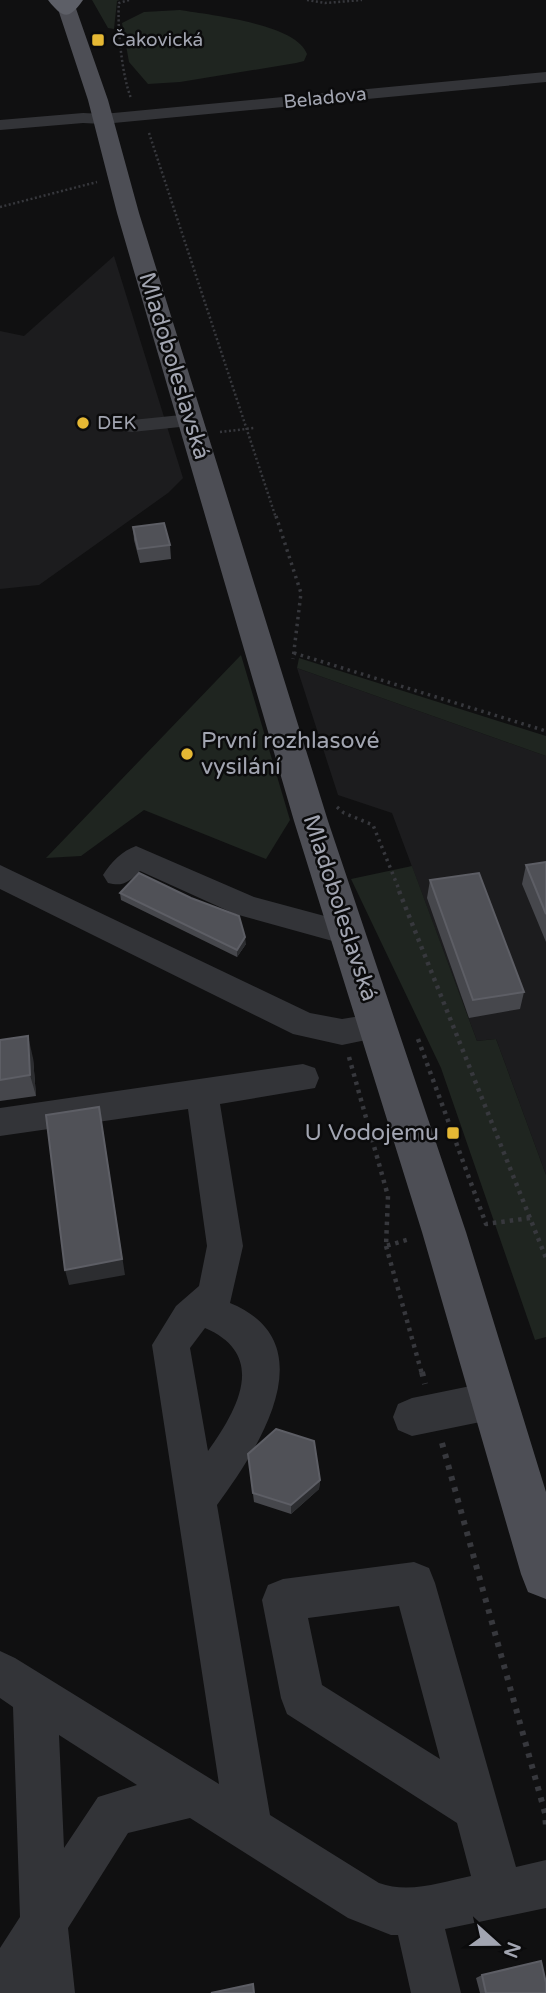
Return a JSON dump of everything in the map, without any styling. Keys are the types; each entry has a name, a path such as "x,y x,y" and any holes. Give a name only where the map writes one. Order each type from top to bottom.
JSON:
{"main road":[{"name":"Mladoboleslavská","path":"65,3 103,120 128,213 347,933 397,1029 495,1400 546,1574"}],"street":[{"name":"Beladova","path":"0,125 83,118 103,120 546,77"},
{"path":"27,122 31,140"},
{"path":"132,426 193,427"},
{"path":"118,875 136,857 246,906 347,933"},
{"path":"0,876 304,1025 342,1032 397,1029"},
{"path":"0,1122 303,1078"},
{"path":"202,1093 225,1246 215,1294 189,1318 171,1345 248,1827"},
{"path":"196,1500 246,1426 264,1375 255,1345 235,1324 200,1308"},
{"path":"423,1415 495,1400"},
{"path":"476,1808 303,1698 282,1600 414,1583 500,1894"},
{"path":"17,1684 365,1901 391,1910 417,1912 546,1884"},
{"path":"17,1684 50,1993"},
{"path":"0,1992 114,1813 196,1794"},
{"path":"417,1912 436,1993"}],"path":[{"path":"103,120 134,104 124,82 125,64 117,26 119,4 129,0"},
{"path":"307,0 325,3 362,0"},
{"path":"148,132 302,593 293,662"},
{"path":"0,207 102,181"},
{"path":"193,427 246,430 254,428"},
{"path":"294,653 546,731"},
{"path":"337,807 344,813 373,825 546,1258"},
{"path":"397,1029 486,1224 530,1218"},
{"path":"349,1058 388,1196 386,1246 423,1415 545,1813 546,1827"},
{"path":"386,1246 414,1238"}],"shaded area":[{"path":"92,0 120,0 117,1 114,29 108,28"},
{"path":"180,10 231,18 270,28 300,44 307,54 304,61 296,63 180,82 148,84 129,62 122,23 144,12"},
{"name":"DEK","path":"114,256 183,478 168,493 39,585 0,589 0,331 24,336"},
{"path":"241,655 290,820 266,859 144,810 81,856 46,858"},
{"path":"299,658 546,736 546,756 297,668"},
{"path":"297,668 546,756 546,1175 496,1039 477,1041 392,813 338,795"},
{"path":"412,866 477,1041 496,1039 546,1175 546,1337 535,1340 441,1068 351,879"}],"building":[{"path":"164,523 170,545 138,549 133,527"},
{"path":"546,862 546,914 526,865"},
{"path":"139,873 191,898 239,916 245,937 237,950 120,893"},
{"path":"479,873 524,992 473,1000 430,880"},
{"path":"28,1036 30,1075 0,1080 0,1040"},
{"path":"99,1107 122,1259 65,1270 46,1115"},
{"path":"276,1429 314,1441 320,1480 291,1505 253,1493 248,1454"},
{"path":"541,1961 546,1993 486,1993 482,1975"},
{"path":"253,1984 254,1993 211,1993"}],"place":[{"name":"Čakovická","path":"98,40"},
{"name":"DEK","path":"83,423"},
{"name":"První rozhlasové vysilání","path":"187,754"},
{"name":"U Vodojemu","path":"453,1133"}]}
